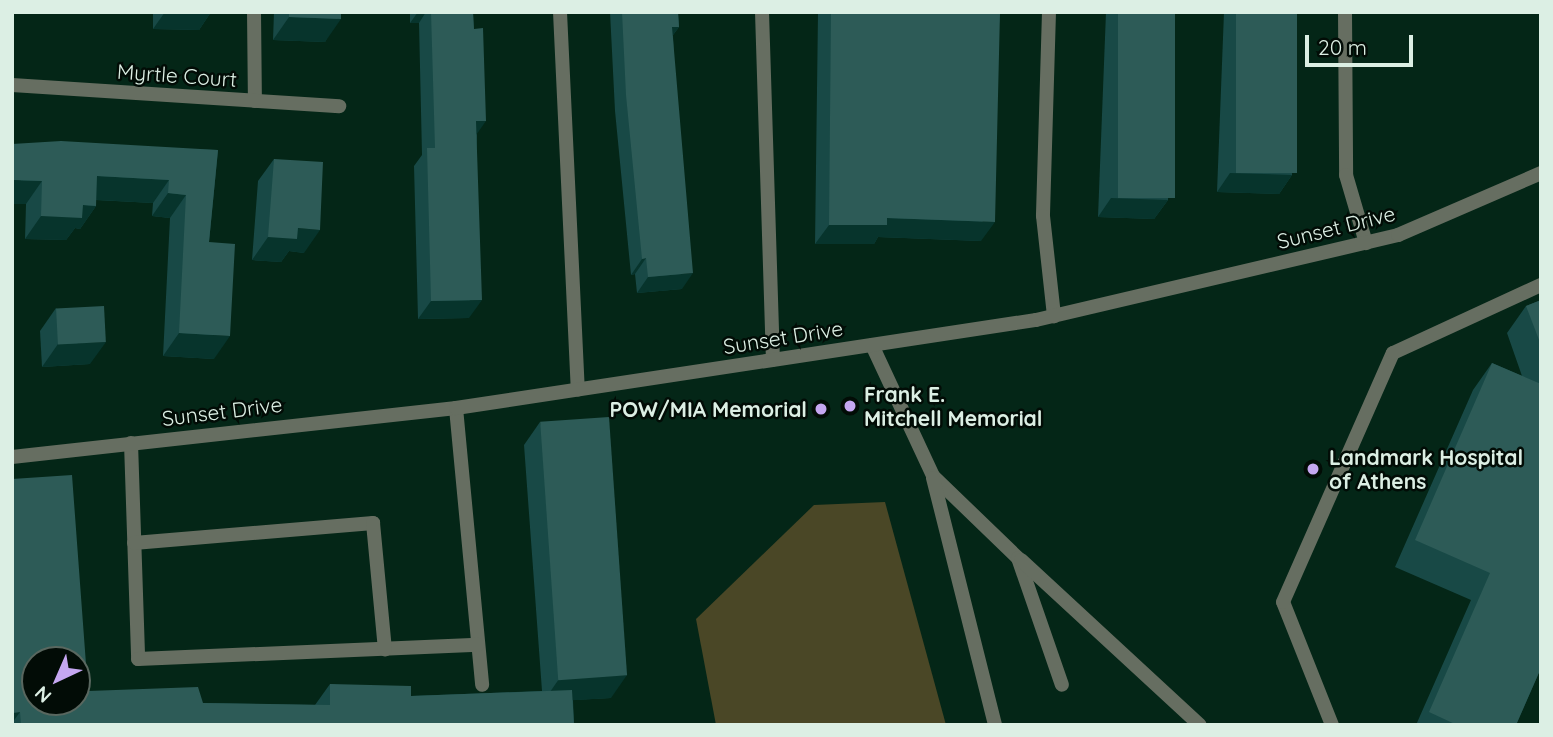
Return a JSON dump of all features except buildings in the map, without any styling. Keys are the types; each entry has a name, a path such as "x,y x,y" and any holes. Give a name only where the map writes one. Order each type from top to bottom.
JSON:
{"street":[{"path":"254,12 255,101"},
{"path":"561,12 578,390"},
{"path":"762,12 773,360"},
{"path":"1049,12 1043,216 1054,316"},
{"path":"1345,12 1346,175 1366,243"},
{"name":"Myrtle Court","path":"12,85 339,106"},
{"name":"Sunset Drive","path":"12,457 456,408 1054,316 1398,235 1541,173"},
{"path":"1332,725 1283,602 1393,353 1541,285"},
{"path":"872,345 933,476 995,725"},
{"path":"456,408 482,685"},
{"path":"131,443 138,659 478,645"},
{"path":"933,476 1200,725"},
{"path":"134,543 373,523 385,649"},
{"path":"1018,558 1062,685"}],"shaded area":[{"path":"885,502 946,725 716,725 696,619 814,505"}],"place":[{"name":"Frank E. Mitchell Memorial","path":"850,406"},
{"name":"POW/MIA Memorial","path":"821,409"},
{"name":"Landmark Hospital of Athens","path":"1313,469"}]}
